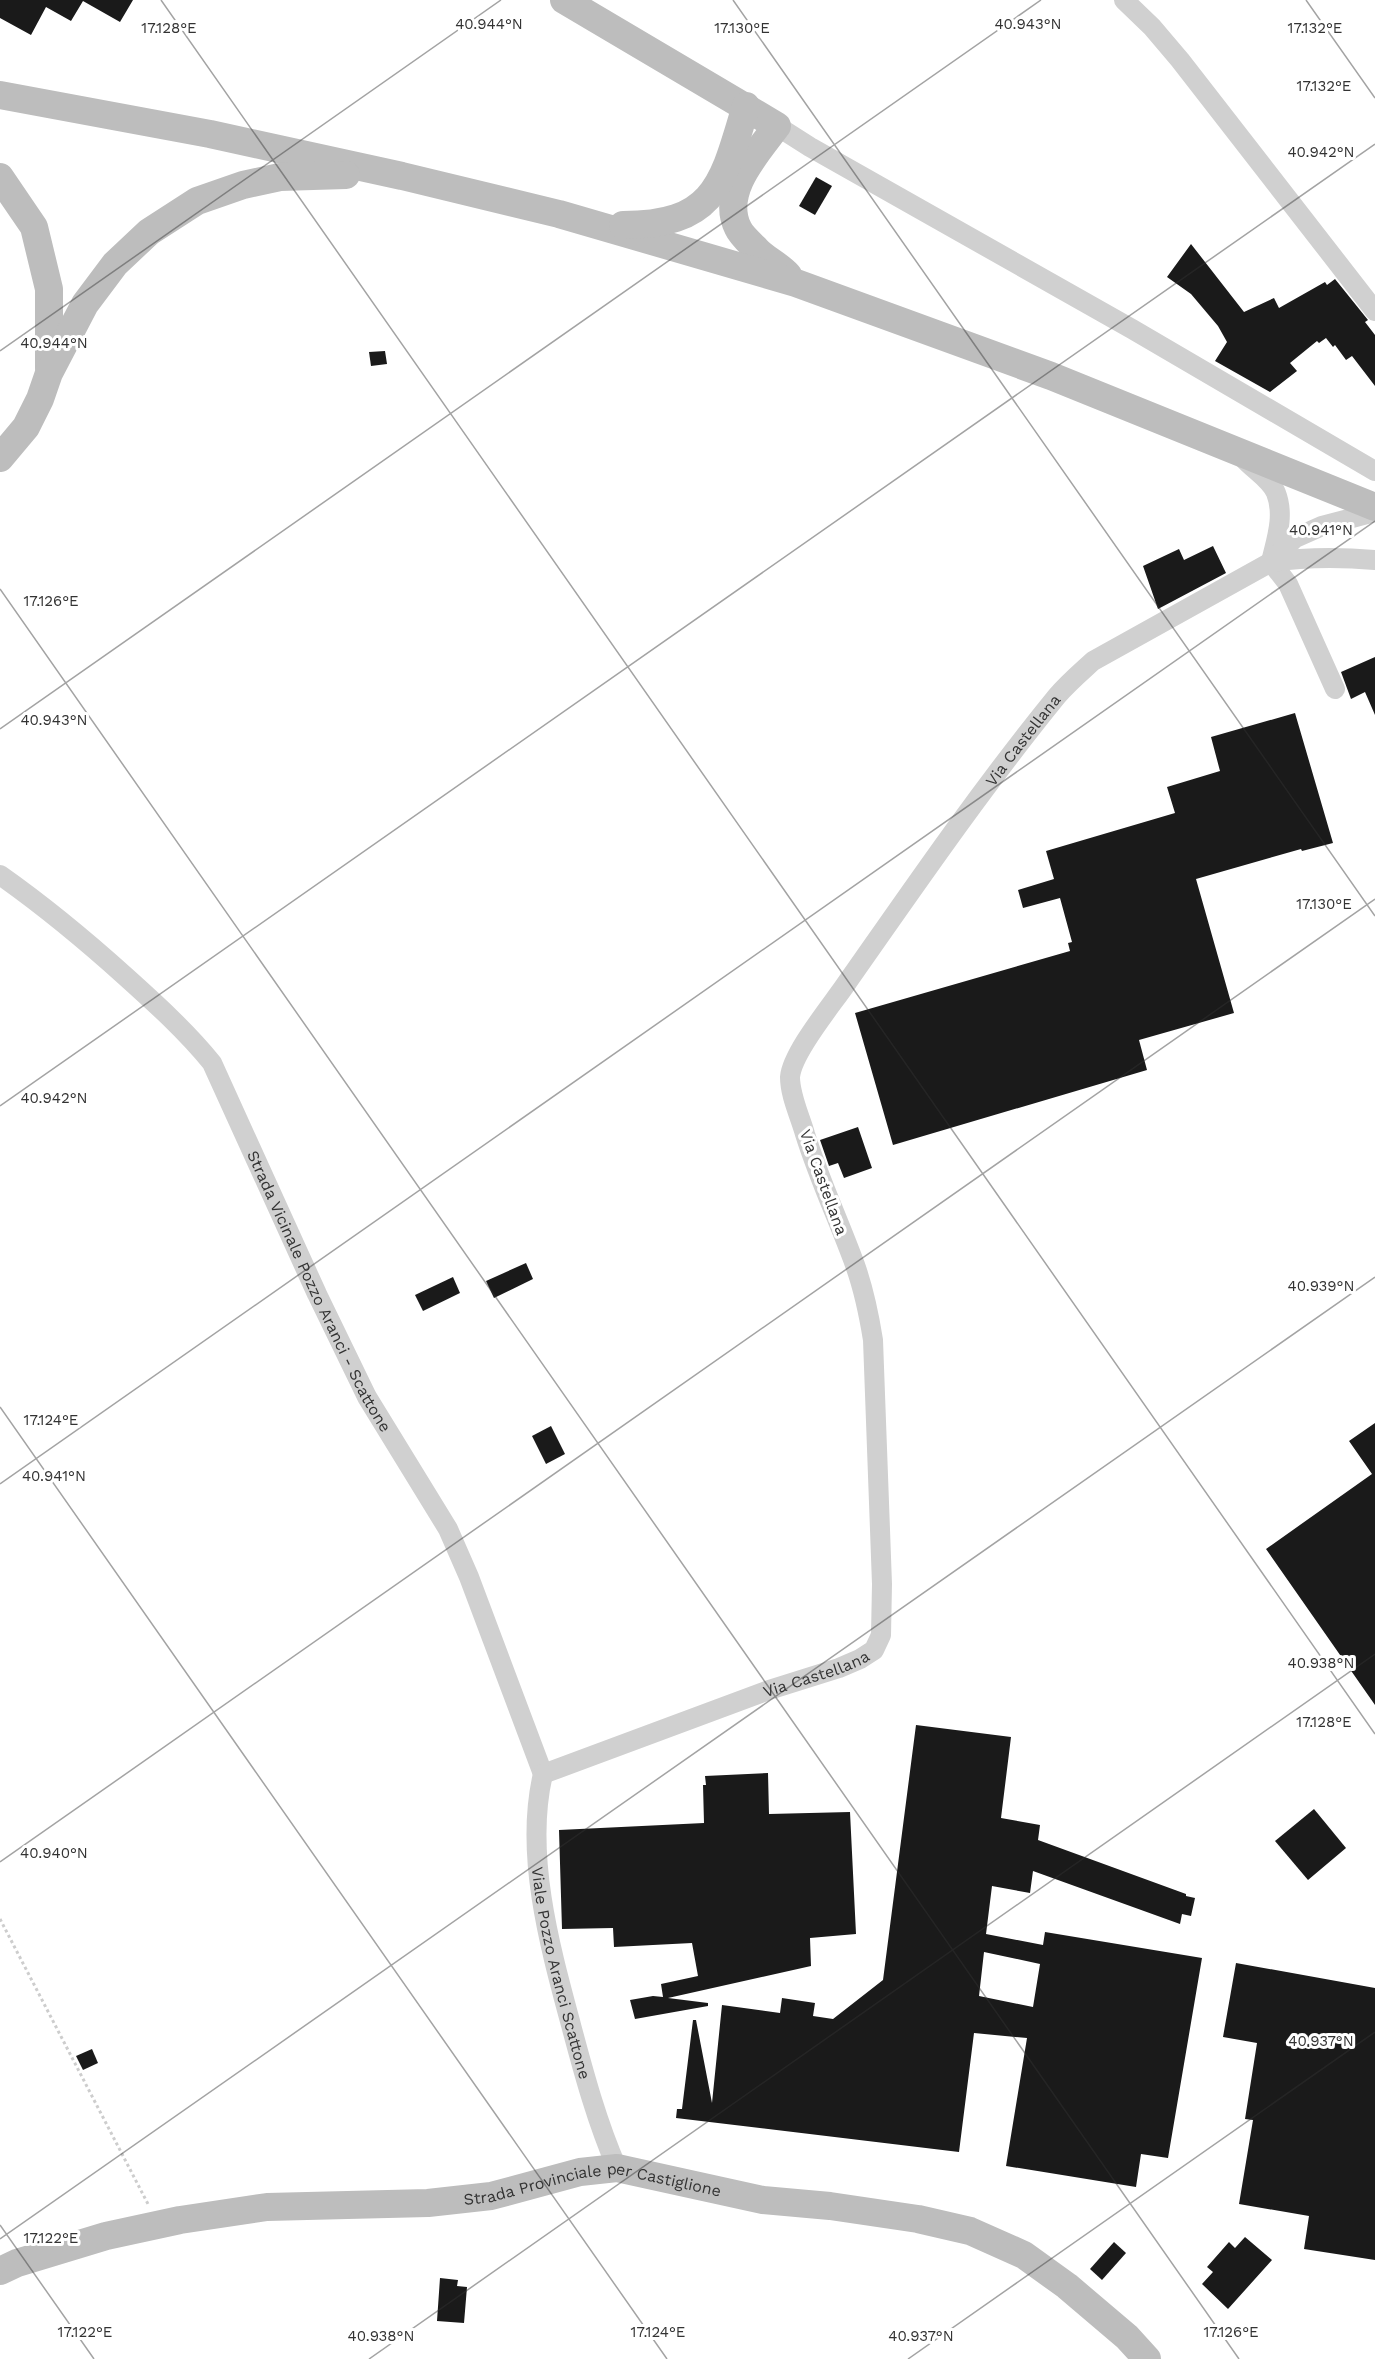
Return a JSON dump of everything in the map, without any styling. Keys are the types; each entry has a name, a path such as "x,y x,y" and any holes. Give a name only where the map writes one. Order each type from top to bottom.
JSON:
{"main road":[{"path":"564,0 777,126 739,181 733,204 734,216 738,230 758,251 796,283"},
{"path":"0,95 210,134 402,176 598,225 796,283 1051,376 1375,507"},
{"path":"598,225 667,222 682,218 697,209 718,185 746,106"},
{"path":"0,458 26,427 49,373 85,304 115,264 149,232 197,201 243,185 280,177 402,176"},
{"path":"0,177 34,227 49,289 49,373"},
{"name":"Strada Provinciale per Castiglione","path":"0,2271 17,2263 106,2236 159,2224 267,2208 428,2203 491,2196 580,2172 617,2168 763,2200 830,2206 918,2219 970,2231 1024,2255 1067,2286 1127,2337 1147,2359"}],"street":[{"path":"1124,0 1152,27 1180,60 1375,311"},
{"path":"777,126 810,147 1132,328 1375,471"},
{"path":"1237,451 1276,492 1280,527 1270,562 1287,584 1335,689"},
{"name":"Via Castellana","path":"543,1774 769,1690 839,1668 874,1650 881,1635 882,1584 873,1340 867,1305 856,1267 812,1155 791,1090 790,1075 795,1061 805,1042 874,943 1059,693 1093,661 1270,562 1295,538 1322,526 1375,512"},
{"name":"Via Castellana","path":"1270,562 1296,558 1370,556"},
{"name":"Strada Vicinale Pozzo Aranci - Scattone","path":"0,875 85,941 157,1004 212,1063 316,1294 367,1397 448,1529 469,1577 543,1774"},
{"name":"Viale Pozzo Aranci Scattone","path":"543,1774 537,1820 540,1889 559,1982 593,2107 617,2168"}],"path":[{"path":"0,1919 159,2224"}],"building":[{"path":"0,0 133,0 120,22 83,1 71,21 46,7 31,35 0,18"},
{"path":"816,177 832,186 815,215 799,206"},
{"path":"1191,244 1244,312 1274,298 1279,308 1325,282 1327,285 1335,279 1368,320 1365,322 1375,335 1375,386 1352,356 1346,360 1335,345 1333,347 1326,338 1319,343 1317,341 1290,363 1297,371 1270,392 1215,361 1227,342 1218,326 1191,294 1167,277"},
{"path":"385,351 387,364 371,366 369,352"},
{"path":"1213,546 1226,573 1158,609 1143,566 1179,549 1184,560"},
{"path":"1375,657 1375,715 1365,692 1351,699 1341,672"},
{"path":"1295,713 1333,843 1302,851 1301,849 1196,879 1234,1013 1139,1040 1147,1070 893,1145 855,1013 1070,951 1068,943 1072,942 1060,898 1023,908 1018,890 1054,879 1046,851 1175,813 1167,787 1220,771 1211,737"},
{"path":"858,1127 872,1168 844,1178 838,1163 829,1166 820,1140"},
{"path":"526,1263 533,1279 494,1298 486,1281"},
{"path":"453,1277 460,1293 423,1311 415,1295"},
{"path":"1375,1423 1375,1705 1266,1549 1372,1474 1349,1441"},
{"path":"551,1426 565,1454 546,1464 532,1436"},
{"path":"916,1725 1011,1737 1001,1818 1040,1825 1038,1840 1195,1898 1191,1916 1182,1914 1180,1924 1033,1871 1030,1893 992,1886 986,1934 1043,1945 1045,1932 1202,1958 1168,2158 1141,2154 1136,2187 1006,2166 1027,2038 974,2033 959,2152 676,2118 677,2109 682,2109 693,2020 696,2020 712,2103 722,2005 780,2013 782,1998 815,2003 813,2016 833,2019 883,1980","holes":["984,1952 1040,1964 1033,2007 979,1996"]},
{"path":"768,1773 769,1814 850,1812 856,1934 810,1938 811,1966 668,1998 708,2003 708,2006 635,2019 630,2000 653,1996 663,1997 661,1984 698,1976 692,1943 614,1947 613,1928 562,1929 559,1830 704,1823 703,1785 706,1785 705,1776"},
{"path":"1314,1809 1346,1848 1308,1880 1275,1841"},
{"path":"1236,1963 1375,1988 1375,2260 1304,2249 1309,2216 1239,2204 1253,2120 1245,2119 1257,2043 1223,2037"},
{"path":"92,2049 98,2063 83,2070 76,2056"},
{"path":"1245,2237 1272,2260 1228,2309 1202,2284 1213,2272 1207,2267 1229,2242 1235,2248"},
{"path":"1114,2242 1126,2253 1102,2280 1090,2269"},
{"path":"440,2278 458,2280 457,2286 467,2287 464,2323 437,2321"}]}
